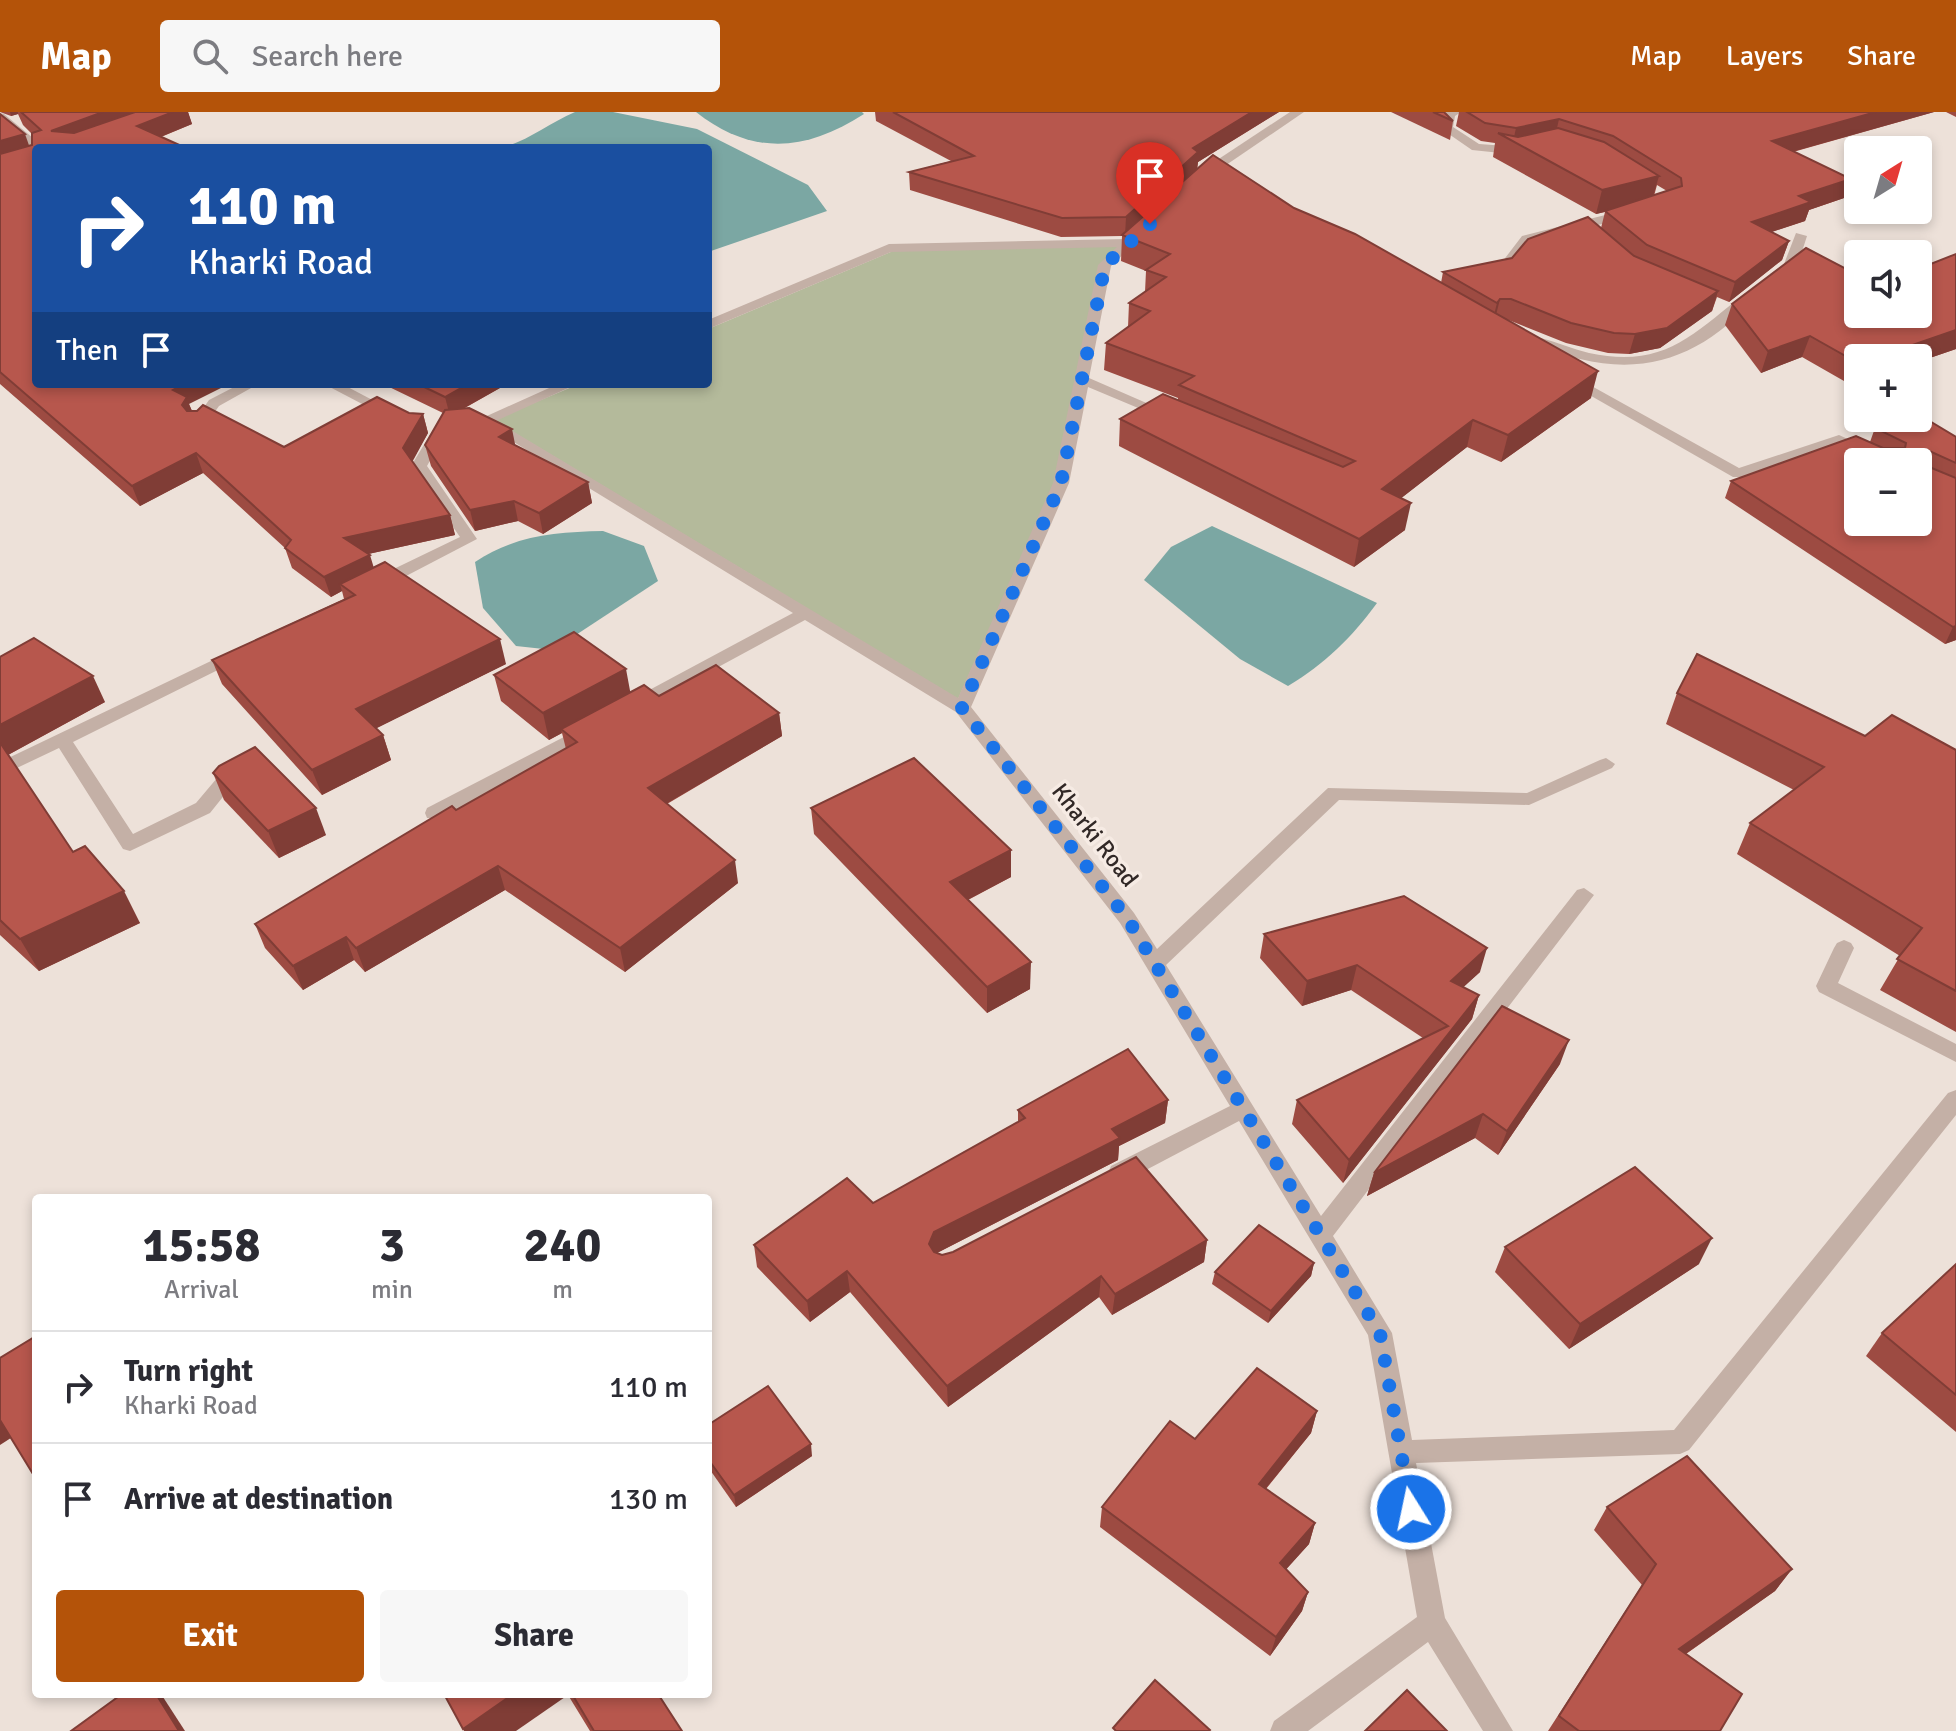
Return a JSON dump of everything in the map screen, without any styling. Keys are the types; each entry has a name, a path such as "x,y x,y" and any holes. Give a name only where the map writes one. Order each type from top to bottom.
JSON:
{"street":[{"path":"1187,190 1217,173 1298,112"},
{"path":"1455,112 1450,114 1447,128 1476,147 1512,153 1540,147"},
{"path":"10,119 35,144"},
{"path":"1488,275 1502,272 1527,239 1587,230 1641,210"},
{"path":"464,422 806,613 962,708 1061,483 1105,265 1153,222"},
{"path":"1531,338 1573,356 1649,361 1679,350 1726,309 1790,266 1801,236"},
{"path":"712,323 889,248 1130,243"},
{"path":"1557,370 1738,474 1839,439 1859,448"},
{"path":"1082,380 1182,422"},
{"path":"199,424 214,403 243,388"},
{"path":"339,388 413,424 464,422 559,388"},
{"path":"357,594 469,539 419,466 464,422"},
{"path":"434,813 806,613"},
{"path":"0,770 259,643"},
{"name":"Kharki Road","path":"962,708 1127,918 1380,1333 1432,1623 1499,1731"},
{"path":"62,739 130,844 203,808 239,764"},
{"path":"1155,963 1335,793 1529,799 1606,764"},
{"path":"1320,1235 1584,895"},
{"path":"1844,948 1826,986 1956,1054"},
{"path":"1401,1452 1680,1442 1956,1099"},
{"path":"1094,1186 1243,1109"},
{"path":"1284,1731 1432,1623"}],"green space":[{"path":"1122,245 1102,263 1056,481 958,699 493,420 569,388 712,388 712,327 893,251"}],"water":[{"path":"575,112 613,112 697,129 808,185 827,211 712,251 712,144 512,144"},
{"path":"696,112 864,114 821,136 779,144 738,136"},
{"path":"1212,526 1377,603 1337,649 1288,686 1240,659 1144,580 1171,547"},
{"path":"603,531 644,546 658,581 553,650 516,646 483,608 475,562 506,546 536,537"}],"building":[{"path":"21,112 103,112 51,131 74,133 135,112 173,112 137,126 177,144 32,144 32,133 41,130"},
{"path":"893,112 1252,112 1193,148 1198,152 1126,217 1062,218 909,172 974,156"},
{"path":"1433,112 1444,112 1453,121"},
{"path":"1467,112 1876,112 1772,141 1844,176 1844,181 1799,196 1811,202 1752,222 1789,241 1735,282 1647,245 1605,211 1682,186 1681,178 1613,136 1559,119 1516,128 1485,123"},
{"path":"0,114 25,134 0,141"},
{"path":"1558,128 1604,142 1659,176 1602,190 1498,133 1518,137"},
{"path":"32,145 32,388 177,388 173,390 187,397 182,405 187,411 197,411 203,405 284,447 377,397 409,413 423,414 403,448 450,515 344,538 370,555 324,577 285,548 291,540 196,453 132,486 0,372 0,154"},
{"path":"1213,155 1294,208 1355,234 1598,371 1508,435 1473,420 1382,489 1411,503 1359,539 1120,419 1163,394 1343,467 1355,461 1179,385 1194,376 1106,343 1150,311 1129,303 1166,277 1146,270 1170,254 1122,235"},
{"path":"1588,217 1634,256 1718,291 1667,328 1635,334 1614,333 1571,323 1511,299 1500,299 1497,303 1443,272 1512,258 1528,239"},
{"path":"1806,248 1844,268 1844,328 1932,328 1932,263 1956,254 1956,330 1916,344 1844,344 1844,355 1810,336 1768,351 1732,304"},
{"path":"426,388 461,388 445,397"},
{"path":"469,408 512,429 499,437 588,482 539,513 514,501 470,510 425,445 445,410"},
{"path":"1932,422 1956,437 1956,463 1932,452 1932,448 1905,448 1906,443 1883,432 1932,432"},
{"path":"1856,436 1883,448 1844,448 1844,536 1932,536 1932,468 1956,478 1956,626 1953,627 1731,481"},
{"path":"385,562 500,639 356,709 383,735 312,770 212,660 355,595 340,584"},
{"path":"574,632 626,669 543,713 494,675"},
{"path":"34,638 93,676 0,725 0,657"},
{"path":"1697,654 1865,736 1892,715 1956,750 1956,991 1897,959 1922,928 1750,823 1824,767 1677,693"},
{"path":"716,665 779,713 648,788 735,860 620,948 498,866 356,948 346,937 293,966 255,924 452,806 456,810 577,742 561,729 644,685 659,696"},
{"path":"1,744 73,852 85,846 124,891 20,939 0,920"},
{"path":"255,747 316,808 268,831 213,773 219,766"},
{"path":"914,758 1011,850 950,882 1031,962 987,987 811,808"},
{"path":"1404,896 1487,948 1451,981 1479,995 1349,1160 1297,1100 1448,1026 1357,965 1307,981 1264,934"},
{"path":"1502,1006 1569,1040 1507,1131 1483,1114 1374,1173"},
{"path":"1128,1049 1168,1100 1112,1129 1120,1138 934,1232 929,1244 934,1252 942,1255 953,1252 1136,1157 1207,1240 1115,1294 1101,1276 947,1386 847,1271 807,1301 754,1245 847,1178 873,1203 1025,1118 1018,1110"},
{"path":"1635,1167 1712,1238 1580,1324 1505,1247"},
{"path":"1259,1225 1314,1263 1271,1311 1215,1272"},
{"path":"1956,1264 1956,1395 1882,1333"},
{"path":"32,1338 32,1472 0,1420 0,1358"},
{"path":"1257,1368 1317,1411 1259,1484 1315,1523 1280,1563 1308,1592 1276,1637 1102,1507 1170,1421 1195,1439"},
{"path":"768,1386 811,1444 734,1495 712,1465 712,1422"},
{"path":"1687,1456 1792,1569 1679,1649 1742,1694 1720,1731 1579,1731 1559,1716 1656,1564 1607,1507"},
{"path":"1155,1680 1210,1730 1116,1731 1113,1728"},
{"path":"1407,1690 1447,1731 1365,1731"},
{"path":"116,1698 158,1698 179,1731 71,1731"},
{"path":"446,1698 507,1698 463,1729"},
{"path":"574,1698 661,1698 682,1731 594,1731"}],"route":[{"path":"1150,224 1105,265 1061,483 962,708 1127,918 1380,1333 1411,1509"}]}
